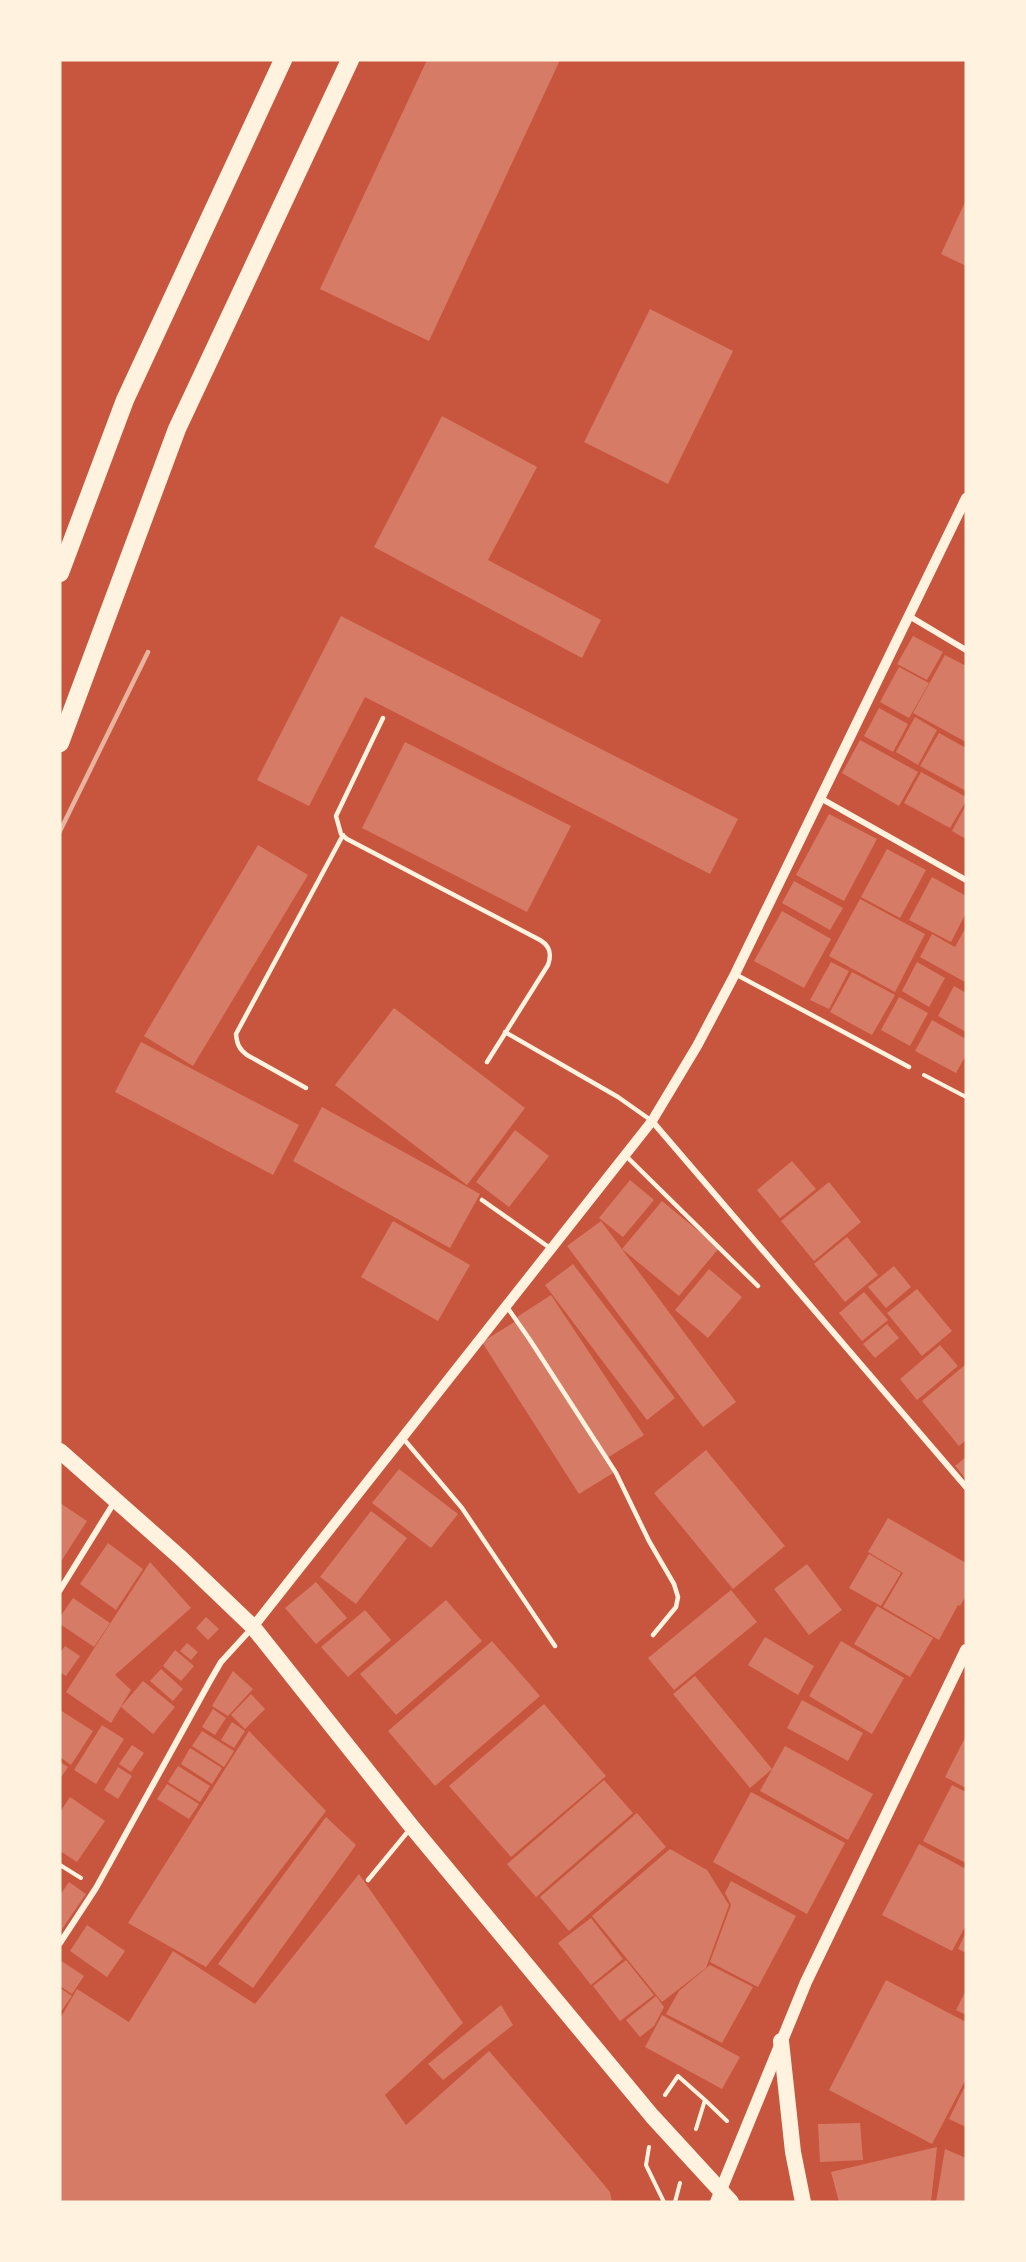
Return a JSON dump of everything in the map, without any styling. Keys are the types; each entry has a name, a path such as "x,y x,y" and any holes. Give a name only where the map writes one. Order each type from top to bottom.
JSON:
{"highway":[{"path":"60,573 125,400 283,60"},
{"path":"60,744 177,429 350,60"},
{"path":"60,1451 182,1559 253,1627 412,1827 722,2198"},
{"path":"781,2041 793,2152 803,2202"}],"main road":[{"path":"722,2198 781,2041 806,1982 966,1650"}],"street":[{"path":"60,1943 96,1888 221,1662 253,1627 652,1121 697,1046 735,974 822,799 966,498"},
{"path":"909,616 966,650"},
{"path":"822,799 966,880"},
{"path":"652,1121 966,1487"},
{"path":"60,1590 116,1499"}],"lane":[{"path":"384,718 336,816 337,826 343,835 546,944 551,958 487,1062"},
{"path":"306,1088 247,1055 237,1043 236,1034 343,835"},
{"path":"735,974 909,1067"},
{"path":"506,1032 618,1097 652,1121"},
{"path":"625,1155 758,1286"},
{"path":"482,1200 550,1248"},
{"path":"505,1305 616,1473 674,1584 678,1597 676,1607 653,1635"},
{"path":"402,1437 462,1508 555,1646"},
{"path":"368,1880 412,1827"}],"path":[{"path":"909,1067 966,1097"},
{"path":"678,2076 703,2098"},
{"path":"646,2165 664,2202"}],"building":[{"path":"427,60 560,60 429,341 320,289"},
{"path":"966,200 966,266 941,254"},
{"path":"650,309 733,351 668,484 584,442"},
{"path":"442,416 537,467 488,560 601,620 582,658 374,547"},
{"path":"341,616 738,819 710,874 365,697 309,806 257,780"},
{"path":"913,636 943,652 927,680 897,664"},
{"path":"945,655 966,666 966,742 913,713"},
{"path":"899,667 929,683 909,718 880,702"},
{"path":"879,708 908,724 893,752 864,736"},
{"path":"915,717 937,730 918,765 896,752"},
{"path":"939,733 966,748 966,791 920,766"},
{"path":"860,740 918,772 899,806 842,773"},
{"path":"405,742 571,826 527,912 362,828"},
{"path":"921,772 966,797 966,801 950,828 904,803"},
{"path":"966,805 966,839 952,831"},
{"path":"829,814 877,839 844,901 796,875"},
{"path":"258,845 308,875 193,1066 144,1036"},
{"path":"887,849 926,870 900,918 861,897"},
{"path":"932,877 966,896 966,913 951,942 909,920"},
{"path":"794,881 843,908 830,930 782,903"},
{"path":"860,899 925,934 895,992 829,956"},
{"path":"782,911 831,939 804,988 754,961"},
{"path":"966,927 965,982 920,957 932,934 955,947"},
{"path":"831,962 849,971 829,1009 810,1000"},
{"path":"917,962 945,978 929,1007 902,991"},
{"path":"852,972 895,995 872,1035 830,1012"},
{"path":"954,986 966,993 966,1032 938,1016"},
{"path":"899,997 928,1013 910,1046 881,1030"},
{"path":"394,1008 525,1108 467,1185 335,1085"},
{"path":"932,1020 966,1039 966,1055 956,1073 915,1051"},
{"path":"141,1042 299,1125 273,1175 115,1092"},
{"path":"322,1107 480,1194 450,1248 293,1161"},
{"path":"515,1130 549,1156 509,1207 476,1182"},
{"path":"792,1161 816,1189 780,1218 757,1190"},
{"path":"630,1180 654,1200 623,1237 599,1218"},
{"path":"829,1182 861,1222 814,1261 781,1221"},
{"path":"662,1201 719,1248 679,1296 622,1249"},
{"path":"393,1221 470,1265 438,1321 361,1277"},
{"path":"601,1221 736,1402 703,1427 567,1246"},
{"path":"847,1237 878,1275 845,1302 814,1264"},
{"path":"573,1264 675,1398 647,1420 545,1285"},
{"path":"894,1266 911,1287 886,1308 868,1287"},
{"path":"709,1269 742,1297 708,1338 675,1310"},
{"path":"917,1289 952,1331 922,1356 887,1313"},
{"path":"864,1292 888,1320 862,1341 839,1313"},
{"path":"551,1295 644,1435 607,1458 517,1317"},
{"path":"516,1321 613,1473 579,1494 482,1342"},
{"path":"887,1324 899,1338 875,1358 863,1344"},
{"path":"940,1345 958,1366 917,1400 900,1379"},
{"path":"966,1364 966,1440 959,1446 922,1401"},
{"path":"706,1450 785,1546 733,1589 654,1493"},
{"path":"966,1457 966,1479 955,1466"},
{"path":"399,1469 458,1514 431,1548 372,1503"},
{"path":"60,1503 87,1521 60,1563"},
{"path":"371,1511 407,1538 356,1604 320,1577"},
{"path":"888,1518 966,1563 966,1596 960,1606 958,1605 939,1640 883,1607 903,1573 868,1552"},
{"path":"108,1543 143,1569 116,1610 80,1584"},
{"path":"869,1554 901,1573 881,1606 849,1588"},
{"path":"150,1562 191,1608 115,1675 131,1690 111,1723 66,1692"},
{"path":"807,1564 842,1610 809,1635 774,1589"},
{"path":"316,1582 347,1618 316,1644 285,1608"},
{"path":"731,1590 757,1622 674,1690 648,1658"},
{"path":"73,1598 110,1623 94,1647 60,1624 60,1617"},
{"path":"446,1600 482,1641 396,1715 360,1674"},
{"path":"877,1606 933,1638 910,1677 854,1644"},
{"path":"365,1610 391,1640 348,1677 321,1647"},
{"path":"206,1617 219,1629 208,1640 196,1628"},
{"path":"765,1637 814,1666 798,1695 748,1665"},
{"path":"492,1641 540,1696 435,1786 388,1731"},
{"path":"841,1641 904,1678 872,1734 809,1696"},
{"path":"187,1643 198,1652 191,1660 180,1651"},
{"path":"65,1646 80,1656 66,1676 60,1672 60,1653"},
{"path":"175,1650 194,1666 181,1681 163,1666"},
{"path":"161,1669 183,1689 173,1701 150,1681"},
{"path":"233,1671 253,1689 228,1716 212,1706"},
{"path":"695,1676 772,1769 750,1788 673,1694"},
{"path":"143,1681 175,1707 153,1734 121,1707"},
{"path":"251,1694 265,1709 245,1729 231,1715"},
{"path":"802,1700 863,1733 848,1761 787,1728"},
{"path":"544,1704 606,1776 511,1857 449,1786"},
{"path":"213,1709 226,1718 215,1735 202,1727"},
{"path":"60,1710 93,1731 71,1765 60,1757"},
{"path":"232,1722 245,1731 234,1748 221,1740"},
{"path":"102,1725 124,1739 96,1784 74,1770"},
{"path":"202,1731 234,1751 224,1767 192,1746"},
{"path":"249,1731 326,1811 206,1967 128,1923"},
{"path":"966,1736 966,1788 945,1777"},
{"path":"132,1745 144,1753 131,1772 119,1764"},
{"path":"785,1746 873,1794 848,1840 760,1791"},
{"path":"190,1748 222,1768 212,1784 181,1764"},
{"path":"60,1762 68,1767 60,1779"},
{"path":"178,1766 210,1786 200,1802 168,1782"},
{"path":"118,1767 132,1776 118,1799 104,1790"},
{"path":"604,1780 633,1813 536,1897 507,1864"},
{"path":"167,1784 199,1804 189,1819 157,1799"},
{"path":"952,1785 966,1792 966,1863 923,1841"},
{"path":"751,1792 845,1843 807,1914 713,1862"},
{"path":"70,1797 105,1821 77,1862 60,1851 60,1812"},
{"path":"637,1813 666,1847 569,1931 540,1897"},
{"path":"326,1817 356,1845 253,1988 218,1964"},
{"path":"919,1844 966,1869 966,1925 952,1951 882,1915"},
{"path":"670,1849 707,1870 729,1905 706,1968 662,2002 592,1916"},
{"path":"359,1874 463,2023 385,2095 406,2125 489,2051 610,2192 612,2202 60,2202 60,2019 77,1989 129,2022 173,1951 255,2004"},
{"path":"731,1881 796,1916 758,1987 710,1962 731,1905 725,1893"},
{"path":"69,1882 86,1894 60,1932 60,1895"},
{"path":"591,1918 623,1959 591,1985 558,1943"},
{"path":"87,1925 125,1951 107,1977 70,1951"},
{"path":"966,1932 966,1953 958,1949"},
{"path":"60,1960 84,1976 72,1994 60,1986"},
{"path":"626,1960 654,1995 620,2021 593,1986"},
{"path":"710,1965 753,1987 722,2043 666,2014 679,1991"},
{"path":"886,1980 966,2022 966,2079 932,2144 829,2090"},
{"path":"60,1988 72,1996 60,2013"},
{"path":"966,1990 966,2015 956,2010"},
{"path":"656,1996 664,2007 654,2026 640,2037 626,2020"},
{"path":"501,2005 513,2025 443,2080 428,2064"},
{"path":"662,2015 740,2057 722,2089 645,2047"},
{"path":"964,2088 966,2089 966,2127 949,2119"},
{"path":"860,2123 863,2160 820,2162 818,2124"},
{"path":"937,2147 931,2202 839,2202 831,2172"},
{"path":"945,2149 966,2158 966,2202 936,2202"}],"railway":[{"path":"60,831 148,652"}]}
